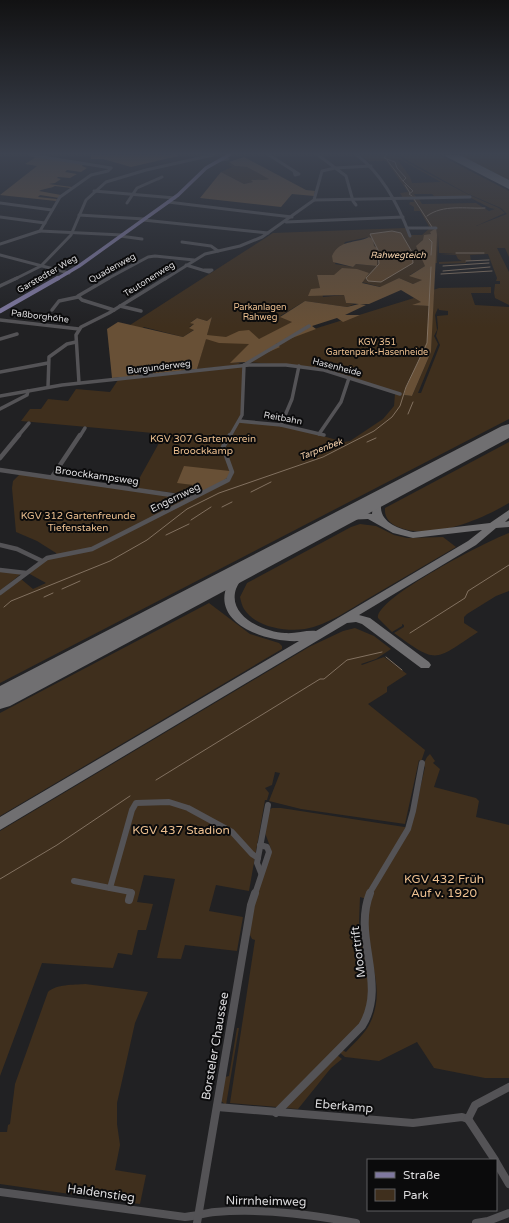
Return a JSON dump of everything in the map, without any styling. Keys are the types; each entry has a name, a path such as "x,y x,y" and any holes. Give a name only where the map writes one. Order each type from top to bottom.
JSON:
{"main road":[{"name":"Garstedter Weg","path":"0,311 68,273 155,212"}],"street":[{"path":"40,231 51,212"},
{"path":"0,286 41,266 71,234 80,212"},
{"path":"257,212 292,216"},
{"name":"Teutonenweg","path":"79,329 114,310 194,260 206,254 244,245 269,233 298,212"},
{"path":"400,212 408,228 410,236"},
{"path":"79,215 269,233"},
{"path":"0,217 45,223"},
{"path":"285,222 403,217"},
{"path":"408,228 434,228"},
{"path":"0,244 40,231 121,236 142,239"},
{"path":"182,242 211,246 218,251"},
{"path":"0,255 68,273"},
{"name":"Quadenweg","path":"78,297 86,290 148,257 154,256 194,260"},
{"name":"Teutonenweg","path":"186,265 204,270"},
{"path":"52,310 59,301 78,297 82,300 114,310"},
{"name":"Teutonenweg","path":"120,306 141,311"},
{"name":"Paßborghöhe","path":"0,320 79,329"},
{"name":"Burgunderweg","path":"0,396 79,383 244,365 310,326"},
{"path":"79,329 76,335 79,383"},
{"path":"0,339 17,334"},
{"path":"48,387 49,357 64,346 76,342"},
{"path":"0,372 22,366 48,363"},
{"name":"Hasenheide","path":"244,365 299,366 324,370 400,394"},
{"name":"Engernweg","path":"0,593 42,561 51,556 92,549 192,498 225,483 231,477 231,469 223,447 242,413 244,365"},
{"path":"281,425 292,399 299,366"},
{"name":"Reitbahn","path":"239,420 281,425 321,434 341,402 349,378"},
{"path":"0,409 24,398 28,395 28,391"},
{"path":"0,458 29,423"},
{"path":"52,477 85,428"},
{"name":"Broockkampsweg","path":"0,470 187,496 192,498"},
{"path":"0,544 17,548 42,561"},
{"path":"0,570 26,573"},
{"name":"Moortrift","path":"276,1113 362,1026 369,1015 373,1001 373,993 364,922 368,898 376,882 404,837 410,821 422,763"},
{"path":"110,888 135,804 157,802 179,804 226,828 239,837 253,856 258,858"},
{"name":"Borsteler Chaussee","path":"260,874 256,866 268,805"},
{"name":"Borsteler Chaussee","path":"198,1219 249,917 260,874 269,852 267,847 260,845"},
{"path":"74,881 131,892 129,900"},
{"path":"494,1159 468,1119 475,1105 509,1087"},
{"name":"Eberkamp","path":"217,1107 413,1123 462,1117 468,1119"},
{"path":"497,1164 509,1184"},
{"name":"Haldenstieg","path":"0,1192 198,1219"},
{"name":"Nirrnheimweg","path":"198,1219 214,1212 284,1211 328,1217 356,1223"},
{"path":"476,1223 488,1221 509,1213"}],"green space":[{"name":"Parkanlagen Rahweg","path":"421,212 505,213 476,226 507,214 505,212 509,212 509,257 505,248 497,248 509,272 509,305 495,298 495,284 500,284 500,281 496,281 497,278 488,254 470,255 471,261 466,261 466,263 439,264 439,262 462,261 458,259 456,255 440,255 457,254 439,253 438,235 437,263 435,263 436,235 431,233 425,266 410,275 423,280 413,284 399,278 381,287 334,275 317,275 323,297 344,295 346,303 354,304 347,307 305,301 280,316 293,322 250,344 231,363 240,363 238,365 197,369 212,317 207,321 197,318 191,322 194,324 189,327 195,329 183,337 144,327 141,329 130,325 273,233 405,228 411,235 422,235 430,228","holes":["392,231 401,233 412,252 367,278 379,264 378,250 370,234","369,237 374,246 377,266 356,264 353,267 335,264 345,242"]},
{"path":"491,287 491,293 471,293 475,305 509,307 509,419 0,683 0,595 21,579 33,589 46,583 28,573 43,561 57,556 56,553 37,541 16,532 12,488 13,481 20,474 187,498 230,480 233,475 191,495 134,488 164,434 21,421 30,409 41,409 48,399 68,401 76,389 110,392 118,380 242,366 242,414 237,420 298,429 344,442 350,441 383,419 394,406 395,394 314,367 246,362 275,344 314,329 414,298 422,302 414,305 429,306 427,343 406,386 404,395 412,396 431,352 433,290 439,288","holes":["438,308 439,310 448,311 448,315 437,316 438,328 436,336 440,345 421,393 418,393 438,344 434,336 437,330 435,315"]},
{"path":"509,442 509,503 470,522 440,530 425,532 411,531 395,526 388,520 385,514 385,508"},
{"path":"360,524 376,526 394,535 407,538 443,537 456,547 338,616 314,627 289,630 272,627 256,620 244,609 240,597 247,583 351,527"},
{"path":"509,533 509,591 496,596 464,617 464,623 478,632 452,649 436,655 428,654 394,633 404,627 404,625 402,624 402,626 392,632 378,618 382,609 394,597 413,584 480,546"},
{"path":"0,571 22,573 0,591"},
{"path":"209,603 250,634 279,643 282,646 282,649 0,816 0,713"},
{"name":"KGV 437 Stadion","path":"355,628 374,636 391,649 376,659 361,664 362,665 384,657 407,674 387,687 387,692 368,704 425,750 421,762 419,760 405,824 301,809 269,801 280,773 275,772 272,785 265,788 269,793 267,800 265,800 249,891 216,885 209,911 243,917 237,951 185,945 181,959 157,958 175,879 144,875 137,902 153,904 146,930 138,930 132,955 118,953 113,968 42,963 0,1076 0,831 309,647 343,631"},
{"name":"KGV 432 Früh Auf v. 1920","path":"430,754 435,761 433,763 440,769 434,787 476,798 479,801 476,817 509,825 509,1078 485,1078 434,1068 417,1042 379,1061 345,1057 339,1052 342,1050 346,1052 363,1034 371,1021 377,996 375,973 367,925 370,900 360,897 359,922 370,994 362,1022 277,1107 230,1103 255,940 252,939 249,933 256,898 271,849 265,833 268,811 272,808 281,808 411,828 425,767 423,765"},
{"path":"85,984 148,992 135,1023 117,1103 117,1124 120,1145 115,1170 146,1175 140,1204 0,1184 0,1132 7,1132 8,1125 10,1124 15,1084 48,992 51,989 60,986"},
{"path":"237,1028 239,1028 226,1105 221,1101 225,1077 229,1076"},
{"path":"337,1055 342,1059 331,1068 298,1109 285,1108"}],"shaded area":[{"path":"436,228 437,235 431,352 412,396 404,395 406,387 427,343 429,306 412,305 421,302 401,290 369,304 360,304 366,305 345,315 360,315 343,322 337,318 312,326 316,329 276,344 280,347 246,362 230,363 249,344 219,343 206,339 197,369 153,374 152,371 138,372 139,376 112,378 107,329 118,322 183,337 194,330 189,328 194,324 190,323 197,318 207,321 212,317 207,335 226,337 239,331 249,330 259,339 292,322 280,317 305,301 347,307 359,304 346,303 344,295 308,296 311,289 320,288 317,275 334,275 342,268 357,269 369,273 362,283 380,287 399,278 413,284 422,280 409,276 425,266 416,246 423,240 424,235 431,234 430,232"},
{"path":"369,237 373,239 374,246 377,248 377,266 356,264 353,267 333,262 332,256 339,247 344,244"},
{"path":"184,466 230,471 230,474 223,481 210,488 192,495 187,495 193,485 177,483"}],"water":[{"name":"Rahwegteich","path":"392,231 401,233 412,252 413,263 381,282 368,281 366,278 379,264 378,250 370,234"}],"waterway":[{"name":"Tarpenbek","path":"422,212 432,227"},
{"path":"427,216 433,212"},
{"name":"Tarpenbek","path":"429,239 432,242 431,255"},
{"path":"456,253 484,253"},
{"path":"466,261 489,260"},
{"path":"443,266 489,263"},
{"name":"Tarpenbek","path":"4,607 11,601 110,561 147,540 187,509 219,493 323,457 374,431 392,417 400,406 406,387 427,343 431,267"},
{"path":"443,271 490,267"},
{"path":"441,274 492,271"},
{"path":"408,414 413,402"},
{"path":"367,442 376,438"},
{"path":"251,492 271,482"},
{"path":"222,507 232,502"},
{"path":"191,520 211,507"},
{"path":"166,535 189,524"},
{"path":"410,633 465,598 468,591 509,565"},
{"path":"62,589 80,581"},
{"path":"44,597 53,593"},
{"path":"156,780 320,679 324,679 347,660 382,652"},
{"path":"386,657 402,670"},
{"path":"0,879 57,845 130,796"}],"taxiway":[{"path":"382,497 376,506 376,510 378,516 383,522"},
{"path":"493,526 509,513"},
{"path":"344,517 357,515 370,516 397,531 413,535 493,526"},
{"path":"493,526 509,524"},
{"path":"0,824 472,543 493,526"},
{"path":"245,569 235,580 230,591 230,601 233,611 240,619 250,627 274,636 294,637 314,634"},
{"path":"345,619 356,618 366,621 425,665"}],"runway":[{"path":"0,699 509,430"}],"park label":[{"name":"KGV 351 Gartenpark-Hasenheide","path":"377,348"},
{"name":"KGV 307 Gartenverein Broockkamp","path":"203,444"},
{"name":"KGV 312 Gartenfreunde Tiefenstaken","path":"78,520"}]}
